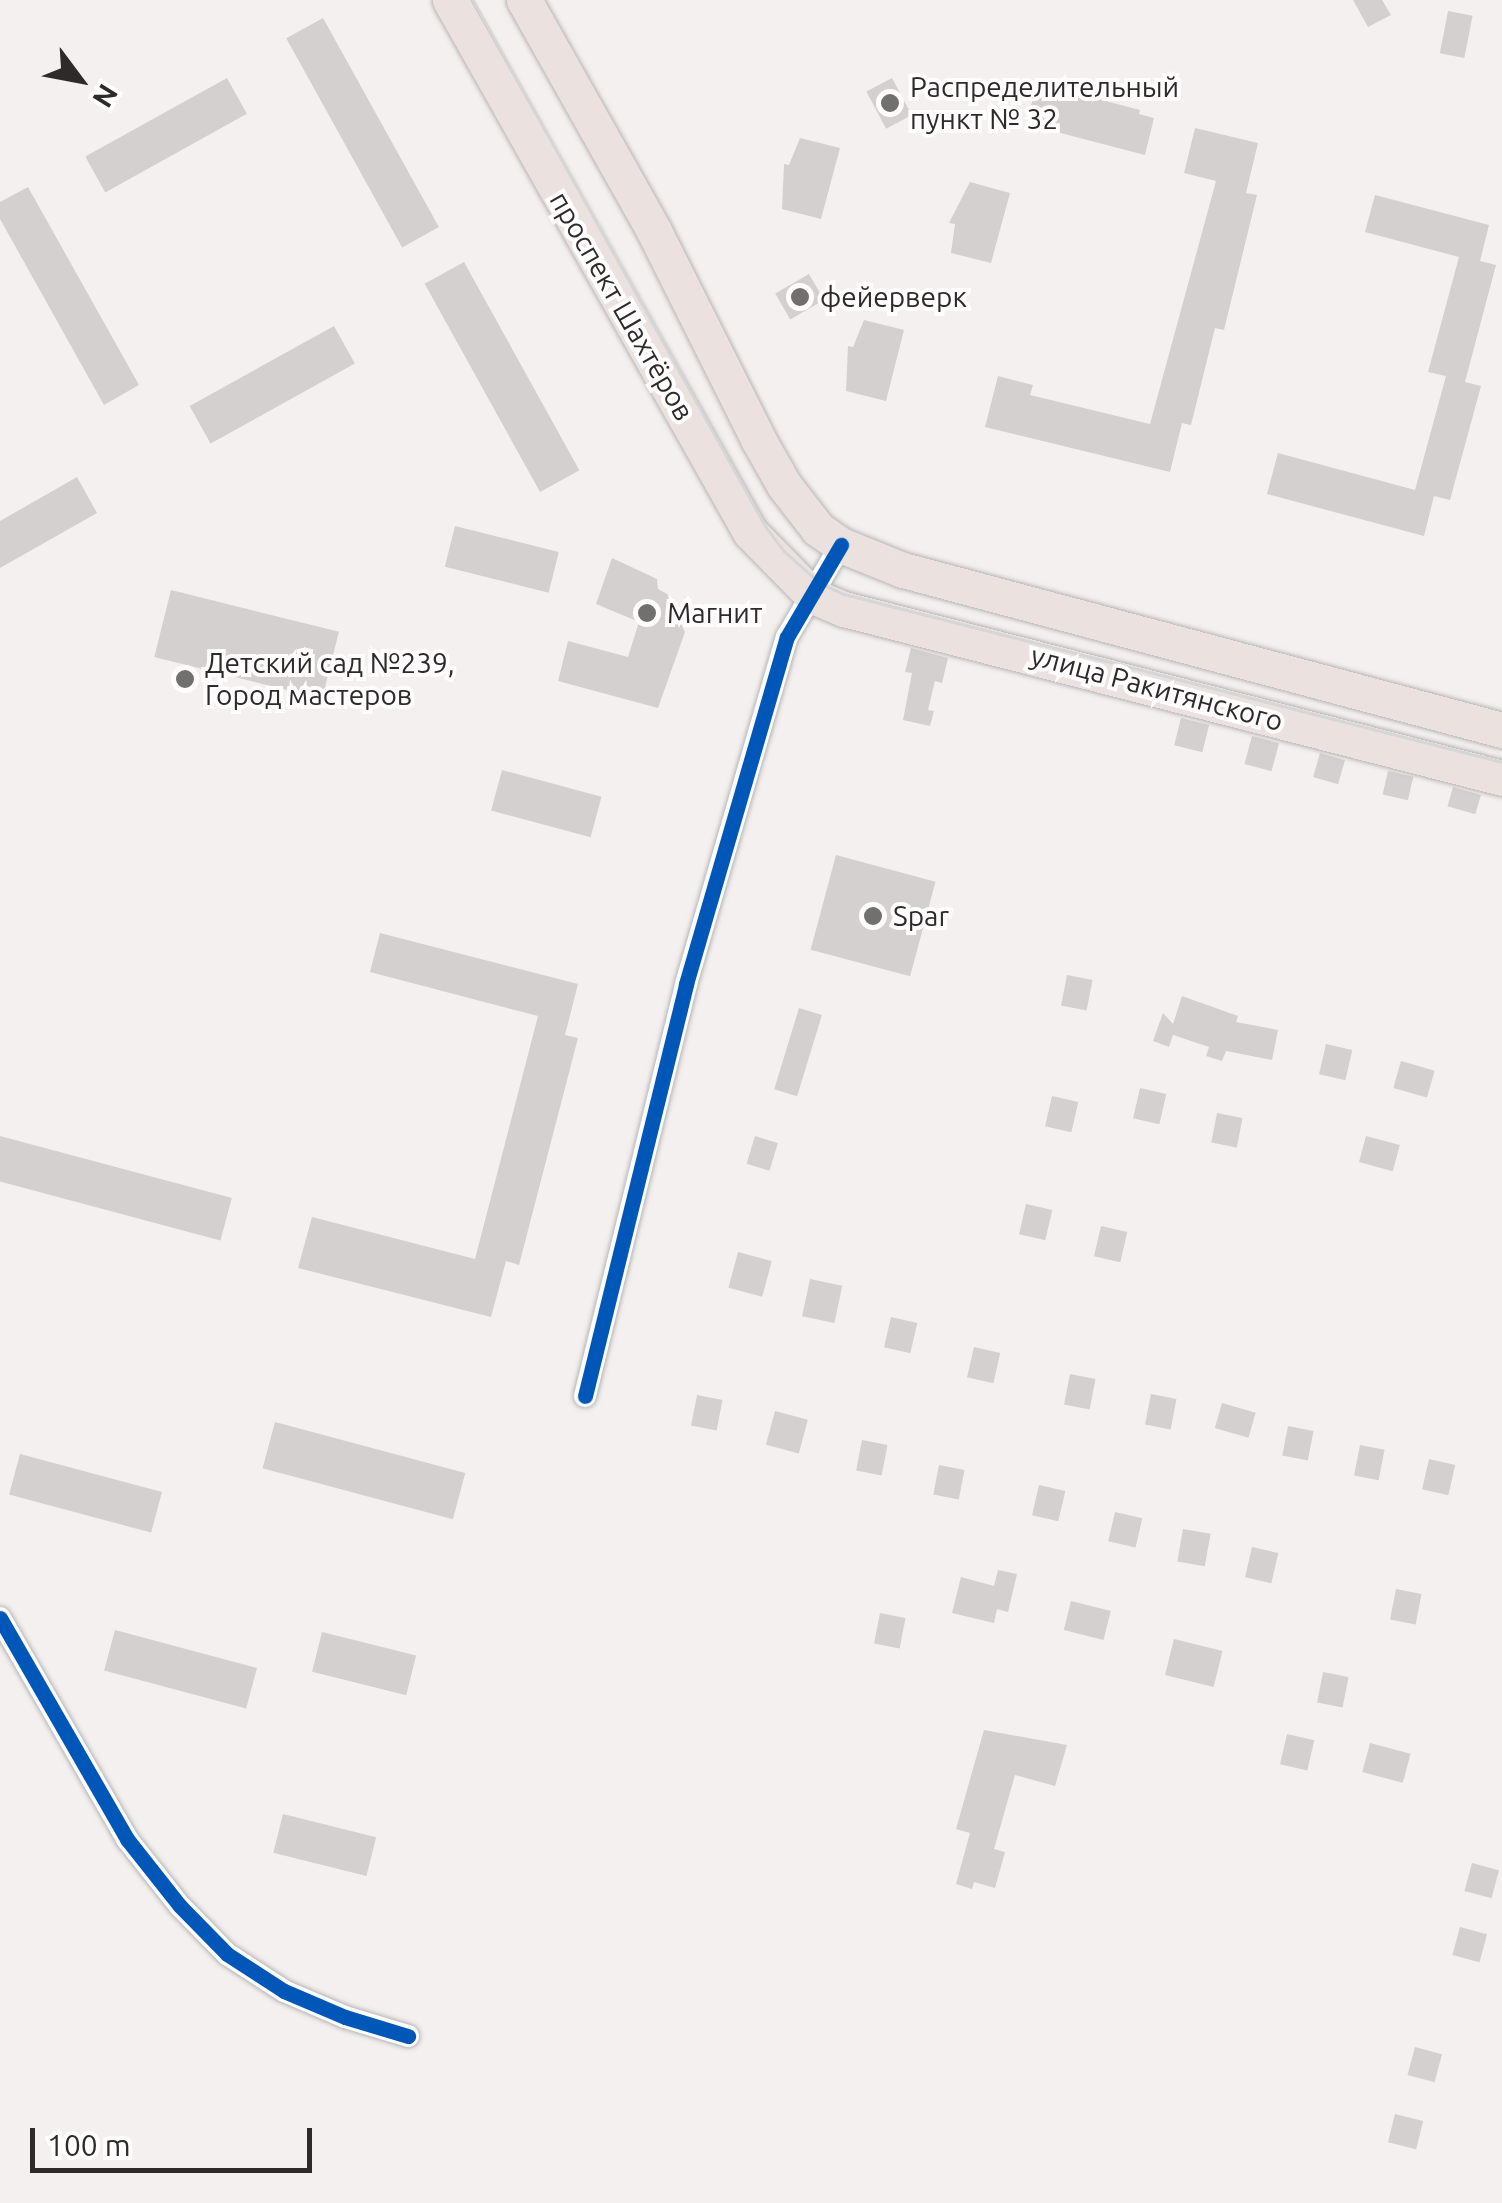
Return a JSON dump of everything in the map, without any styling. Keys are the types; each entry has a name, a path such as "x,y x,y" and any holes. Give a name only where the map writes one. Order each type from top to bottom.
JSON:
{"main road":[{"name":"проспект Шахтёров","path":"450,0 750,532 814,596"},
{"name":"проспект Шахтёров","path":"524,0 654,231 784,485 818,529 841,545 903,570"},
{"name":"улица Ракитянского","path":"903,570 1502,730"},
{"name":"улица Ракитянского","path":"814,596 886,620 1502,778"}],"street":[{"path":"585,1396 691,966 787,637 841,545"},
{"path":"0,1618 127,1839 180,1906 227,1954 284,1990 345,2017 408,2036"}],"building":[{"path":"1353,0 1382,0 1391,15 1368,27"},
{"path":"1448,11 1473,16 1464,58 1440,53"},
{"path":"323,18 439,227 402,247 286,38"},
{"path":"227,78 247,114 105,192 85,157"},
{"name":"Распределительный пункт № 32","path":"892,78 912,115 886,129 866,92"},
{"path":"1037,83 1140,110 1139,114 1154,118 1145,155 1026,124"},
{"path":"1195,128 1258,143 1246,193 1257,195 1224,330 1215,328 1191,425 1182,423 1170,472 985,427 998,376 1033,385 1030,395 1150,424 1216,181 1184,173"},
{"path":"800,138 840,148 821,219 782,209 784,164 789,165"},
{"path":"970,182 1010,193 991,263 951,253 955,224 949,223"},
{"path":"28,187 139,385 104,405 0,219 0,202"},
{"path":"1375,195 1489,225 1480,261 1496,265 1465,382 1481,386 1450,500 1434,496 1424,536 1267,494 1278,453 1415,490 1446,376 1428,372 1459,257 1365,232"},
{"path":"464,262 579,470 540,492 425,284"},
{"name":"фейерверк","path":"809,274 824,300 790,319 775,294"},
{"path":"864,320 904,330 886,401 846,391 848,346 853,347"},
{"path":"334,326 355,364 211,444 190,406"},
{"path":"77,477 97,513 0,568 0,521"},
{"path":"455,526 559,552 549,593 445,567"},
{"path":"612,558 657,579 658,589 667,594 685,632 658,708 558,681 568,641 628,657 639,622 596,604"},
{"path":"171,590 339,632 322,699 154,657"},
{"path":"911,648 948,658 942,683 935,681 928,710 934,711 930,726 903,720 912,673 905,672"},
{"path":"1181,718 1209,725 1202,752 1174,745"},
{"path":"1252,736 1279,743 1272,771 1244,764"},
{"path":"1320,753 1345,760 1338,784 1313,777"},
{"path":"502,770 601,797 591,837 491,811"},
{"path":"1388,771 1413,777 1408,800 1383,794"},
{"path":"1453,787 1481,795 1475,814 1447,806"},
{"name":"Spar","path":"836,855 935,882 910,976 811,950"},
{"path":"380,933 578,984 565,1035 578,1038 519,1265 506,1261 491,1317 298,1268 312,1217 475,1259 538,1016 370,972"},
{"path":"1067,975 1093,980 1087,1010 1061,1005"},
{"path":"1182,996 1238,1016 1236,1022 1278,1030 1272,1060 1226,1051 1222,1061 1206,1056 1209,1047 1173,1035 1169,1047 1153,1041 1163,1013 1173,1024"},
{"path":"799,1008 822,1015 797,1096 774,1089"},
{"path":"1326,1044 1352,1050 1345,1080 1319,1074"},
{"path":"1401,1061 1435,1071 1427,1098 1393,1088"},
{"path":"1140,1088 1166,1094 1159,1124 1133,1118"},
{"path":"1052,1096 1078,1102 1071,1132 1045,1126"},
{"path":"1217,1113 1243,1118 1237,1147 1211,1142"},
{"path":"0,1136 232,1198 220,1241 0,1182"},
{"path":"755,1136 778,1143 769,1171 747,1164"},
{"path":"1366,1136 1400,1145 1393,1171 1359,1162"},
{"path":"1026,1204 1052,1210 1045,1240 1019,1234"},
{"path":"1101,1226 1127,1232 1120,1262 1094,1256"},
{"path":"738,1252 772,1261 762,1297 728,1288"},
{"path":"810,1279 842,1286 834,1323 802,1316"},
{"path":"891,1317 917,1323 910,1353 884,1347"},
{"path":"974,1347 1000,1353 993,1383 967,1377"},
{"path":"1070,1374 1096,1379 1090,1409 1064,1404"},
{"path":"1151,1394 1177,1399 1171,1429 1145,1424"},
{"path":"697,1395 723,1400 717,1430 691,1425"},
{"path":"1222,1403 1256,1413 1248,1438 1215,1428"},
{"path":"775,1411 808,1420 799,1454 766,1445"},
{"path":"275,1422 465,1473 453,1519 263,1468"},
{"path":"1288,1426 1314,1431 1308,1460 1282,1455"},
{"path":"862,1440 888,1445 882,1475 856,1470"},
{"path":"1360,1445 1385,1450 1379,1480 1354,1475"},
{"path":"20,1454 162,1492 151,1533 9,1495"},
{"path":"1429,1459 1455,1465 1448,1495 1422,1489"},
{"path":"939,1465 965,1470 959,1499 933,1494"},
{"path":"1039,1485 1065,1491 1058,1521 1032,1515"},
{"path":"1115,1512 1142,1518 1136,1548 1108,1541"},
{"path":"1183,1529 1211,1534 1205,1566 1177,1561"},
{"path":"1252,1547 1278,1553 1271,1583 1245,1577"},
{"path":"998,1570 1017,1574 1008,1612 997,1609 994,1623 952,1613 961,1577 994,1586"},
{"path":"1396,1589 1422,1594 1416,1624 1390,1619"},
{"path":"1071,1601 1111,1611 1104,1640 1064,1630"},
{"path":"880,1613 906,1618 900,1648 874,1643"},
{"path":"115,1630 257,1668 246,1709 104,1671"},
{"path":"322,1632 416,1655 406,1695 312,1672"},
{"path":"1174,1639 1223,1651 1214,1687 1165,1675"},
{"path":"1323,1672 1349,1677 1343,1707 1317,1702"},
{"path":"984,1730 1067,1745 1055,1786 1015,1775 994,1849 1005,1852 995,1888 974,1882 972,1889 956,1884 970,1833 956,1829"},
{"path":"1287,1734 1314,1740 1307,1771 1280,1764"},
{"path":"1370,1743 1411,1754 1403,1783 1362,1772"},
{"path":"283,1814 376,1837 366,1876 273,1853"},
{"path":"1472,1863 1499,1870 1492,1898 1464,1891"},
{"path":"1460,1927 1487,1934 1480,1962 1452,1955"},
{"path":"1415,2047 1442,2054 1435,2082 1407,2075"},
{"path":"1395,2114 1423,2121 1416,2149 1388,2142"}],"tram line":[{"path":"473,0 766,527 784,551 820,583 844,594 1502,762"}],"cycle path":[{"path":"585,1396 686,984 787,637 841,545"},
{"path":"0,1618 127,1839 180,1906 227,1954 284,1991 345,2017 408,2036"}],"place":[{"name":"Распределительный пункт № 32","path":"890,103"},
{"name":"фейерверк","path":"800,297"},
{"name":"Магнит","path":"647,613"},
{"name":"Детский сад №239, Город мастеров","path":"185,679"},
{"name":"Spar","path":"873,916"}]}
